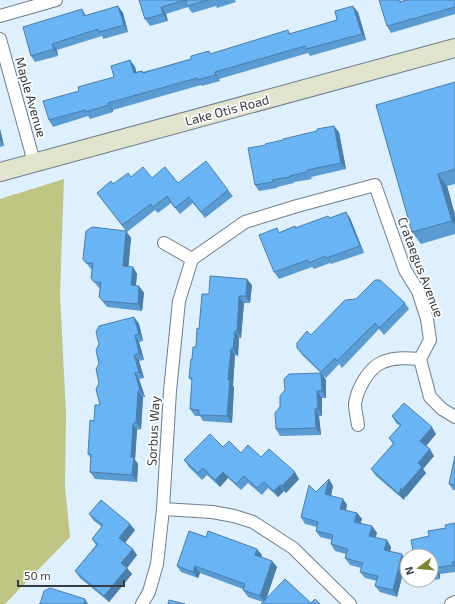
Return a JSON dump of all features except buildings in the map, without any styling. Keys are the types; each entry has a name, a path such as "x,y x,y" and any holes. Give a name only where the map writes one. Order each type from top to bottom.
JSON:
{"main road":[{"name":"Lake Otis Road","path":"0,172 455,48"}],"street":[{"path":"0,16 56,0"},
{"name":"Maple Avenue","path":"0,40 34,162"},
{"name":"Crataegus Avenue","path":"192,259 245,222 375,185 405,270 418,291 428,319 430,340 420,358"},
{"path":"164,243 192,259"},
{"name":"Sorbus Way","path":"142,604 149,592 157,564 163,509 170,392 179,301 192,259"},
{"path":"358,425 355,404 359,388 370,372 382,362 402,358 420,358 430,397 442,409 455,417"},
{"path":"163,509 212,512 253,522 293,548 350,604"}],"green space":[{"path":"64,179 60,294 66,414 65,486 70,537 5,604 0,604 0,199"}]}
